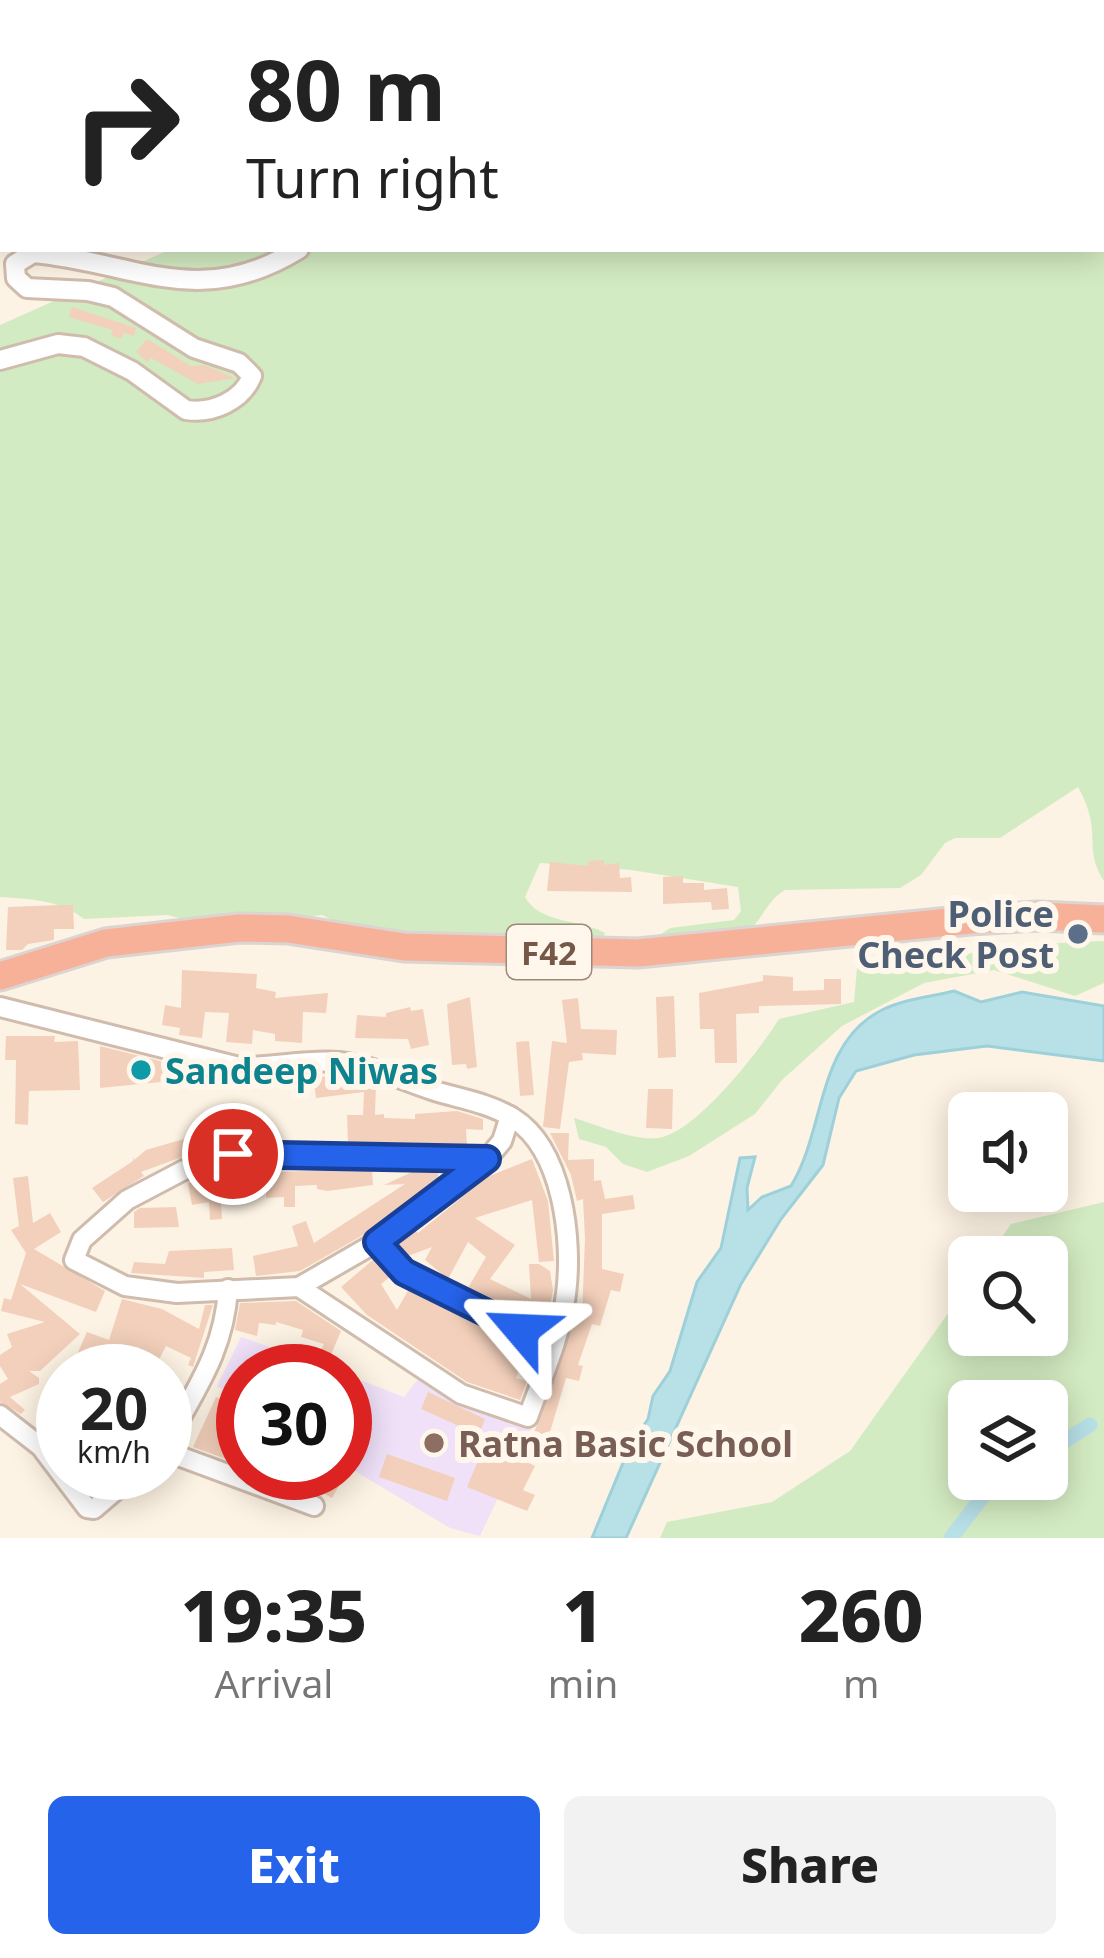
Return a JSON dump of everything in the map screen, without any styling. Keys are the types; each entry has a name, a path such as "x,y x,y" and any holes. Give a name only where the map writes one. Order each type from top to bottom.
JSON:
{"highway":[{"name":"F42","path":"0,976 106,943 238,928 288,929 404,947 638,953 970,920 1104,919"}],"street":[{"path":"0,360 71,344 131,371 186,410 217,407 248,386 252,376 247,367 194,347 113,297 27,288 16,278 15,264 33,253 106,269 216,281 256,270 293,252"},
{"path":"0,1007 239,1066 271,1070 313,1062 356,1064 510,1116 537,1139 550,1163 568,1250 566,1296 528,1417 461,1394 299,1287"},
{"path":"487,1159 233,1154 184,1170 127,1200 82,1240 75,1254 77,1264 124,1286 177,1293 299,1287 377,1242 487,1159 502,1141 510,1116"},
{"path":"377,1242 404,1272 553,1345"},
{"path":"192,1400 225,1330 228,1289"},
{"path":"0,1415 36,1445"},
{"path":"192,1459 314,1506"},
{"path":"81,1500 94,1509 104,1500"}],"shaded area":[{"name":"Ratna Basic School","path":"422,1374 533,1424 480,1536 450,1528 372,1481 372,1385 404,1397"}],"green space":[{"path":"164,252 1104,252 1104,881 1078,787 1000,838 955,838 945,843 921,875 900,888 785,890 735,940 688,957 638,965 622,966 622,961 670,928 734,920 741,911 738,887 631,870 540,863 525,897 550,917 605,933 601,942 355,931 322,915 219,928 167,915 84,919 55,904 0,897 0,325"},
{"path":"1104,941 1104,983 1075,996 994,970 924,983 842,1026 782,1080 755,1114 689,1156 647,1172 623,1164 606,1147 579,1139 574,1118 638,1137 673,1133 725,1089 779,1019 854,1002 857,968 1040,944"},
{"path":"1104,1202 1104,1538 660,1538 667,1522 772,1502 850,1451 948,1313 948,1356 1068,1356 1068,1236 1003,1236 1011,1224"}],"water":[{"path":"954,991 981,1002 1022,992 1104,1006 1104,1061 987,1046 914,1055 856,1071 839,1098 823,1165 781,1219 741,1284 626,1538 592,1538 630,1446 648,1419 653,1396 670,1371 697,1282 721,1248 740,1158 755,1157 747,1188 748,1210 762,1197 791,1186 845,1043 882,1010"}],"building":[{"path":"72,307 136,328 134,336 124,333 121,339 111,335 113,330 69,317"},
{"path":"147,339 191,366 204,365 235,378 198,384 151,358 147,362 136,352"},
{"path":"604,860 604,865 619,863 620,878 631,877 632,892 547,891 550,862 588,866 588,861"},
{"path":"683,876 683,883 704,883 704,890 727,888 729,909 712,910 711,902 663,904 663,877"},
{"path":"73,905 74,929 54,929 54,940 6,950 8,907"},
{"path":"182,970 257,974 256,988 276,992 275,998 328,993 326,1013 303,1012 302,1043 275,1041 275,1034 253,1030 252,1044 226,1042 229,1013 205,1012 202,1038 179,1035 180,1028 162,1025 165,1005 181,1008"},
{"path":"763,975 793,977 793,991 824,990 824,979 841,979 841,1004 759,1006 759,1013 736,1014 737,1063 715,1063 714,1029 700,1029 699,993 763,981"},
{"path":"674,996 676,1057 658,1058 656,997"},
{"path":"470,997 477,1067 467,1069 466,1064 452,1065 447,1004"},
{"path":"578,998 581,1029 617,1030 616,1055 582,1053 583,1060 569,1062 560,1129 543,1127 552,1041 567,1043 562,1000"},
{"path":"410,1007 411,1011 423,1009 429,1045 411,1049 408,1039 355,1038 357,1015 386,1017 386,1013"},
{"path":"6,1036 78,1041 80,1090 29,1091 28,1125 15,1124 16,1060 5,1060"},
{"path":"529,1041 534,1095 520,1096 516,1042"},
{"path":"100,1046 180,1066 181,1080 100,1088"},
{"path":"313,1075 376,1084 375,1115 384,1114 384,1118 415,1119 415,1114 457,1111 483,1119 483,1130 466,1129 467,1144 348,1143 347,1115 363,1115 364,1092 316,1098"},
{"path":"648,1089 673,1089 672,1129 646,1128"},
{"path":"550,1133 569,1133 568,1160 594,1159 594,1181 601,1180 605,1199 633,1195 635,1209 602,1214 602,1269 624,1274 620,1292 611,1290 600,1326 592,1324 578,1365 583,1366 579,1381 566,1378 545,1449 530,1444 576,1317 582,1317 585,1238 583,1199 577,1201 571,1175"},
{"path":"191,1137 193,1153 141,1172 144,1176 103,1202 92,1188 133,1161 133,1156 134,1160 146,1150"},
{"path":"532,1159 548,1201 554,1261 539,1262 532,1200 475,1218 515,1245 490,1279 531,1299 529,1264 550,1271 553,1290 546,1326 468,1288 486,1257 468,1242 448,1279 425,1260 432,1247 408,1256 397,1244 415,1230 418,1233 487,1177"},
{"path":"235,1168 260,1168 260,1172 372,1170 373,1185 327,1191 317,1185 295,1186 295,1207 284,1207 284,1197 266,1198 266,1189 249,1191 248,1182 220,1185 222,1219 210,1220 209,1202 192,1205 188,1183"},
{"path":"414,1171 437,1172 439,1178 370,1231 300,1271 256,1276 253,1256 298,1246 292,1226 306,1221 314,1243 405,1184 384,1185"},
{"path":"28,1176 33,1223 50,1213 61,1232 34,1249 105,1291 96,1312 20,1284 80,1334 69,1344 36,1344 36,1371 29,1371 36,1376 36,1385 10,1397 25,1410 21,1414 0,1402 0,1384 8,1379 0,1355 12,1347 7,1334 45,1322 1,1311 4,1298 11,1300 26,1253 11,1230 19,1226 13,1178"},
{"path":"176,1207 179,1227 134,1228 134,1212 140,1208"},
{"path":"232,1248 234,1270 204,1272 204,1278 131,1273 134,1262 165,1264 169,1251"},
{"path":"374,1259 390,1277 381,1284 397,1310 409,1289 528,1348 516,1378 527,1381 520,1400 467,1382 367,1315 341,1287"},
{"path":"122,1299 162,1309 199,1329 205,1305 213,1305 193,1367 192,1344 82,1344 87,1332 109,1340"},
{"path":"296,1301 341,1331 336,1344 324,1344 301,1337 303,1330 276,1322 259,1323 257,1336 235,1330 240,1303"},
{"path":"428,1392 485,1419 479,1435 421,1409"},
{"path":"216,1397 216,1455 193,1447"},
{"path":"486,1442 535,1466 523,1490 535,1495 527,1511 467,1487"},
{"path":"387,1454 455,1478 447,1501 379,1477"}],"waterway":[{"path":"1068,1439 1090,1425"},
{"path":"951,1538 980,1500"}],"place":[{"name":"Police Check Post","path":"1078,934"},
{"name":"Sandeep Niwas","path":"141,1070"},
{"name":"Ratna Basic School","path":"434,1443"}],"route":[{"path":"233,1154 487,1159 377,1242 404,1272 521,1330"}]}
